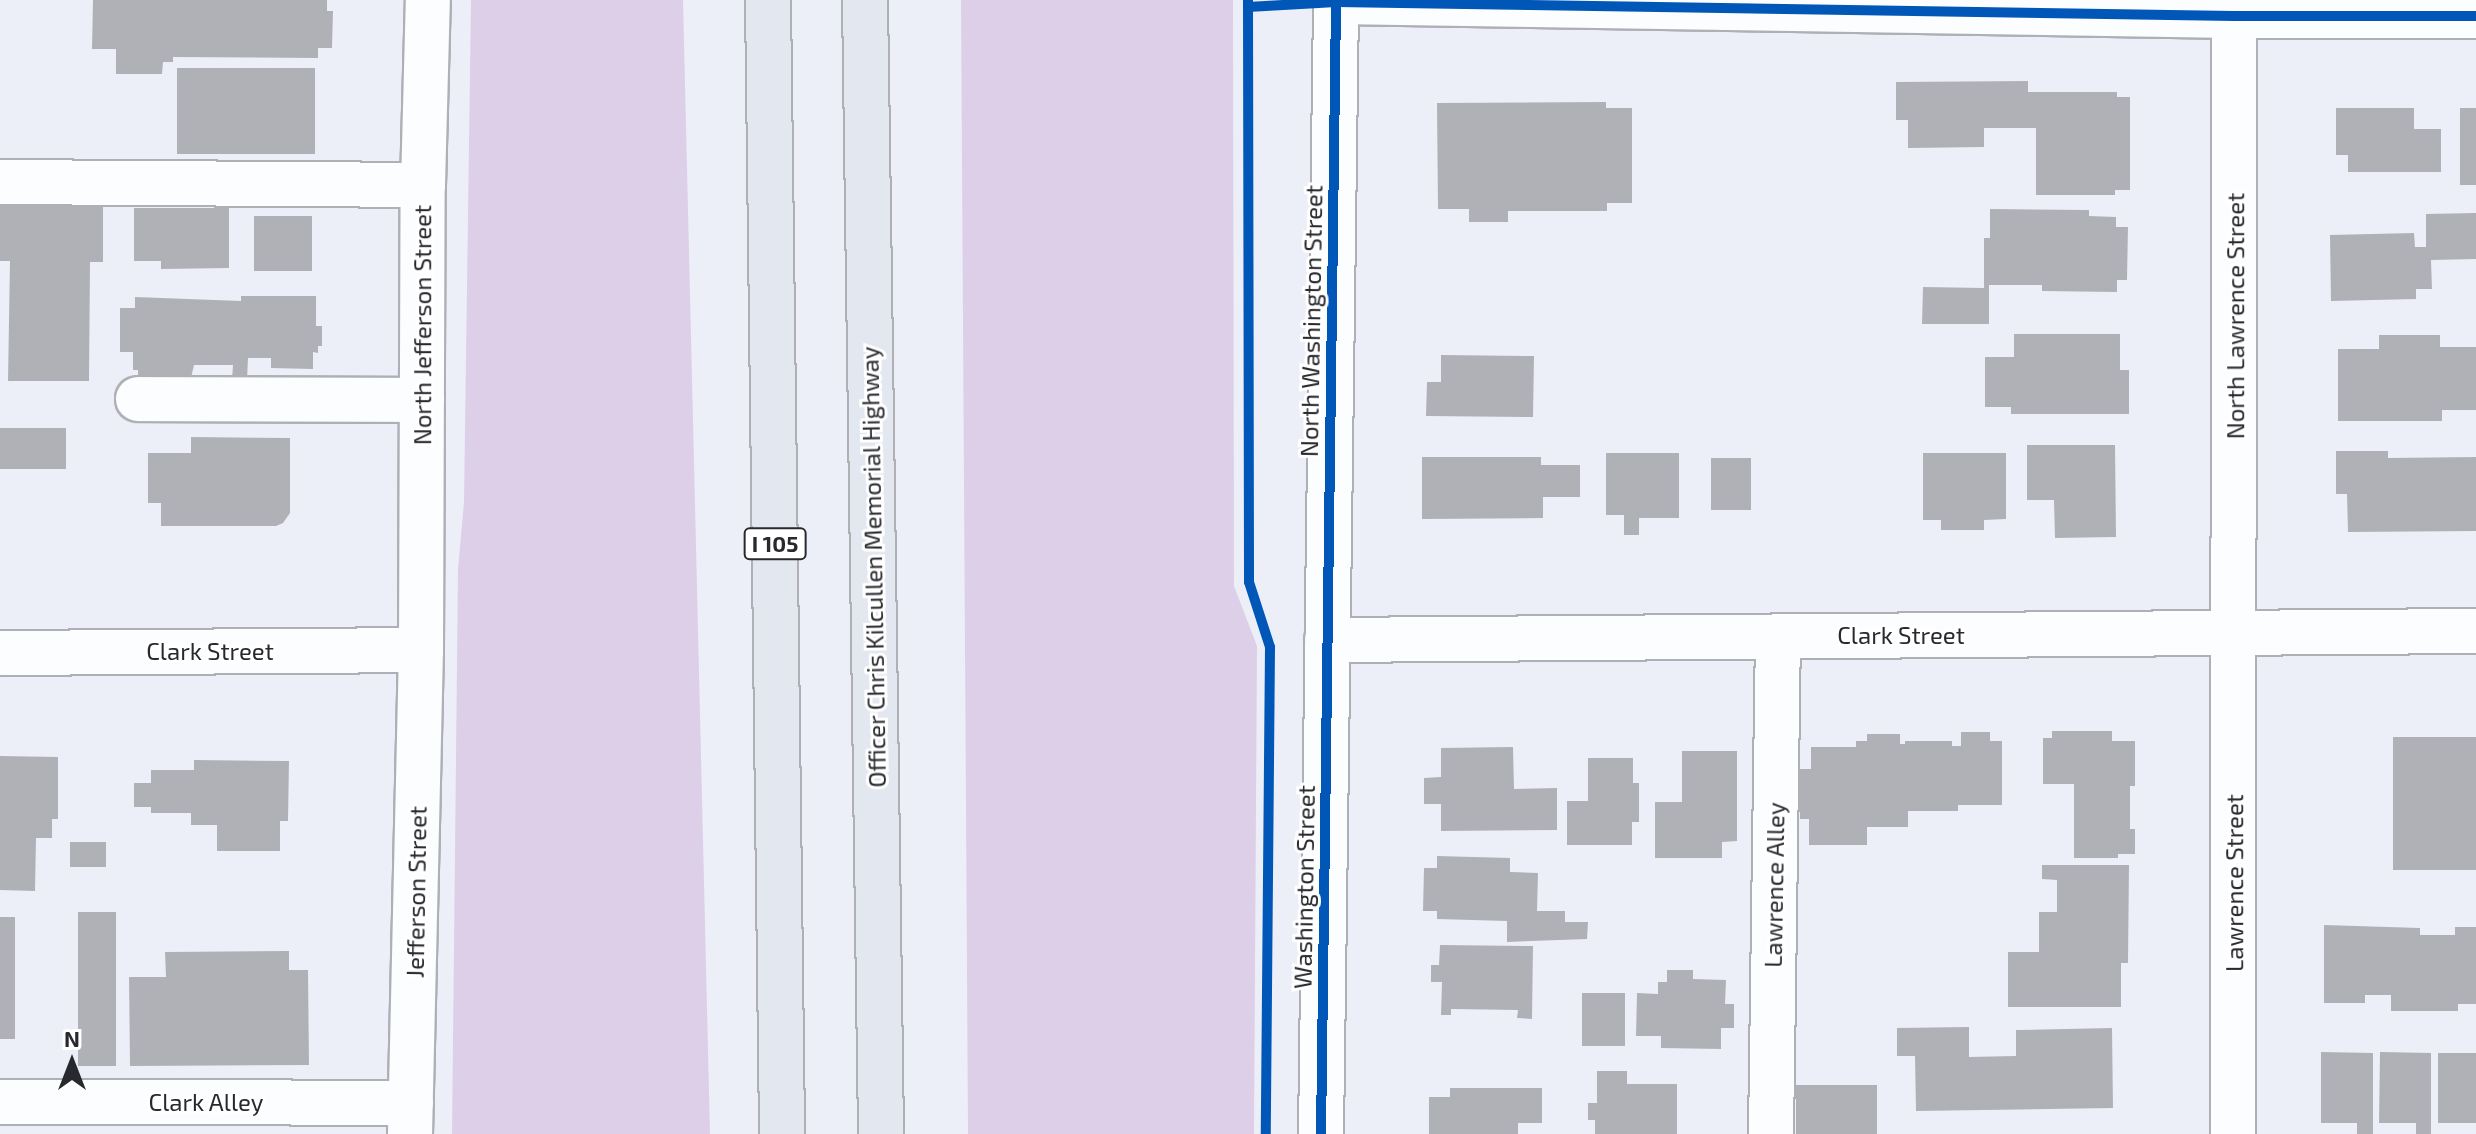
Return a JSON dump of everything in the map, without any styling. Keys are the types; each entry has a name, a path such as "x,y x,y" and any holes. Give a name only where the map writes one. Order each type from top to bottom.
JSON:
{"highway":[{"name":"I 105","path":"768,0 782,1134"},
{"name":"Officer Chris Kilcullen Memorial Highway","path":"865,0 881,1134"}],"street":[{"name":"North Jefferson Street","path":"421,650 423,185 428,0"},
{"path":"1336,1 2234,8 2476,16"},
{"name":"North Washington Street","path":"1327,640 1336,1"},
{"name":"North Lawrence Street","path":"2234,8 2236,633"},
{"path":"0,182 423,185"},
{"path":"138,399 422,400"},
{"name":"Clark Street","path":"1327,640 2476,631"},
{"name":"Lawrence Street","path":"2233,1134 2236,633"},
{"name":"Lawrence Alley","path":"1771,1134 1778,637"},
{"name":"Washington Street","path":"1321,1134 1327,640"},
{"name":"Clark Street","path":"0,653 421,650"},
{"name":"Jefferson Street","path":"411,1119 421,650"},
{"name":"Clark Alley","path":"0,1102 411,1119"}],"shaded area":[{"path":"471,0 683,0 710,1134 452,1134 458,569 464,502"},
{"path":"961,0 1233,0 1234,586 1257,646 1254,1134 968,1134"}],"building":[{"path":"93,0 327,0 327,11 333,11 332,48 318,48 318,58 173,57 173,62 163,62 162,74 116,74 116,49 92,49"},
{"path":"177,68 315,68 315,154 177,154"},
{"path":"2028,81 2028,92 2117,92 2117,97 2130,97 2130,190 2115,190 2115,195 2036,195 2036,128 1984,128 1984,147 1908,148 1908,120 1896,120 1896,82"},
{"path":"1606,102 1606,108 1632,108 1632,203 1607,203 1607,211 1508,211 1508,222 1469,222 1469,209 1438,209 1437,103"},
{"path":"2336,108 2414,108 2414,129 2441,129 2441,172 2348,172 2348,155 2336,155"},
{"path":"2460,108 2476,108 2476,185 2460,185"},
{"path":"0,200 103,200 103,262 90,262 89,381 8,381 10,261 0,261"},
{"path":"134,208 229,208 229,268 161,269 161,261 134,261"},
{"path":"1990,209 2089,210 2089,216 2116,217 2116,227 2128,227 2127,280 2117,280 2117,292 2042,291 2042,285 1989,285 1989,324 1922,324 1923,287 1984,288 1984,238 1990,238"},
{"path":"2476,213 2476,259 2431,260 2432,289 2416,289 2416,299 2331,301 2330,235 2414,233 2415,247 2426,247 2426,214"},
{"path":"254,216 312,216 312,271 254,271"},
{"path":"241,296 316,296 316,326 322,326 322,346 318,346 318,353 313,352 313,369 271,368 271,358 248,358 247,380 232,380 233,365 194,365 190,382 138,377 138,370 133,370 133,352 120,352 120,308 135,308 135,297 241,301"},
{"path":"2014,334 2120,334 2120,370 2129,370 2129,414 2011,414 2011,407 1985,407 1985,357 2014,357"},
{"path":"2379,335 2440,335 2440,347 2476,347 2476,410 2442,410 2442,421 2338,421 2338,349 2379,349"},
{"path":"1441,355 1534,356 1533,417 1426,416 1427,382 1441,382"},
{"path":"0,428 66,428 66,469 0,469"},
{"path":"191,437 290,438 290,513 283,523 276,526 161,526 161,503 148,503 148,453 191,453"},
{"path":"2027,445 2115,445 2116,537 2055,538 2054,500 2027,500"},
{"path":"2336,451 2388,451 2388,458 2476,457 2476,531 2348,532 2347,494 2336,494"},
{"path":"1606,453 1679,453 1679,518 1639,518 1639,535 1624,535 1624,515 1606,515"},
{"path":"1923,453 2006,453 2006,519 1984,520 1984,530 1941,530 1941,520 1923,520"},
{"path":"1422,457 1541,457 1541,465 1580,465 1580,497 1543,497 1543,518 1422,519"},
{"path":"1711,458 1751,458 1751,510 1711,510"},
{"path":"2052,731 2112,731 2112,741 2135,741 2135,786 2130,786 2130,829 2135,829 2135,854 2118,854 2118,858 2074,858 2074,784 2043,784 2043,738 2052,738"},
{"path":"1961,732 1990,732 1990,741 2002,741 2002,805 1958,805 1958,811 1908,811 1908,827 1867,827 1867,845 1809,845 1809,819 1800,819 1800,769 1811,769 1811,747 1856,747 1856,741 1867,741 1867,734 1900,734 1900,744 1905,744 1905,741 1952,741 1952,746 1961,746"},
{"path":"2393,737 2476,737 2476,870 2393,870"},
{"path":"1513,747 1514,789 1557,788 1557,830 1441,831 1441,804 1424,804 1424,778 1441,777 1441,748"},
{"path":"1682,751 1737,751 1737,841 1722,842 1722,858 1655,858 1655,802 1682,802"},
{"path":"0,756 58,757 58,819 52,819 52,838 36,838 35,891 0,890"},
{"path":"1588,758 1633,758 1633,783 1639,783 1639,822 1632,822 1632,845 1567,845 1567,801 1588,801"},
{"path":"194,760 289,761 288,821 280,821 280,851 217,851 217,825 191,825 191,813 151,813 151,807 134,807 134,783 151,783 151,770 194,770"},
{"path":"70,842 106,842 106,867 70,867"},
{"path":"1437,856 1510,858 1510,872 1538,873 1537,911 1565,911 1565,922 1588,922 1587,939 1507,942 1507,921 1437,919 1437,911 1423,911 1424,868 1437,868"},
{"path":"2042,865 2129,865 2128,963 2121,963 2121,1007 2008,1007 2008,952 2039,952 2039,912 2057,912 2057,880 2042,879"},
{"path":"78,912 116,912 116,1066 78,1066"},
{"path":"0,917 15,917 15,1039 0,1039"},
{"path":"2324,925 2420,928 2420,935 2455,935 2455,927 2476,927 2476,1004 2458,1004 2458,1011 2391,1011 2391,995 2365,995 2365,1003 2324,1003"},
{"path":"1440,945 1533,946 1532,1019 1517,1018 1518,1010 1451,1009 1451,1015 1441,1015 1442,982 1431,982 1431,965 1439,965"},
{"path":"289,951 289,970 308,970 309,1065 130,1066 129,977 166,977 165,952"},
{"path":"1667,970 1693,970 1693,979 1726,980 1725,1004 1734,1004 1734,1028 1721,1028 1721,1049 1661,1048 1661,1036 1636,1036 1637,993 1658,994 1658,982 1667,982"},
{"path":"1582,993 1625,993 1625,1046 1582,1046"},
{"path":"1969,1027 1969,1057 2016,1056 2016,1030 2112,1028 2113,1108 1916,1111 1915,1056 1897,1056 1897,1028"},
{"path":"2321,1052 2373,1053 2373,1134 2357,1134 2357,1123 2321,1123"},
{"path":"2380,1052 2431,1053 2431,1134 2416,1134 2416,1123 2379,1123"},
{"path":"2438,1053 2476,1053 2476,1123 2438,1123"},
{"path":"1597,1071 1627,1071 1627,1084 1677,1084 1677,1134 1595,1134 1595,1120 1588,1120 1588,1103 1597,1103"},
{"path":"1796,1085 1877,1085 1877,1134 1796,1134"},
{"path":"1450,1088 1542,1088 1542,1123 1518,1123 1518,1134 1429,1134 1429,1097 1450,1097"}],"cycle path":[{"path":"1248,0 1249,582 1270,647 1266,1134"},
{"path":"1248,7 1336,2 2234,16 2476,16"},
{"path":"1321,1134 1336,2"}]}
